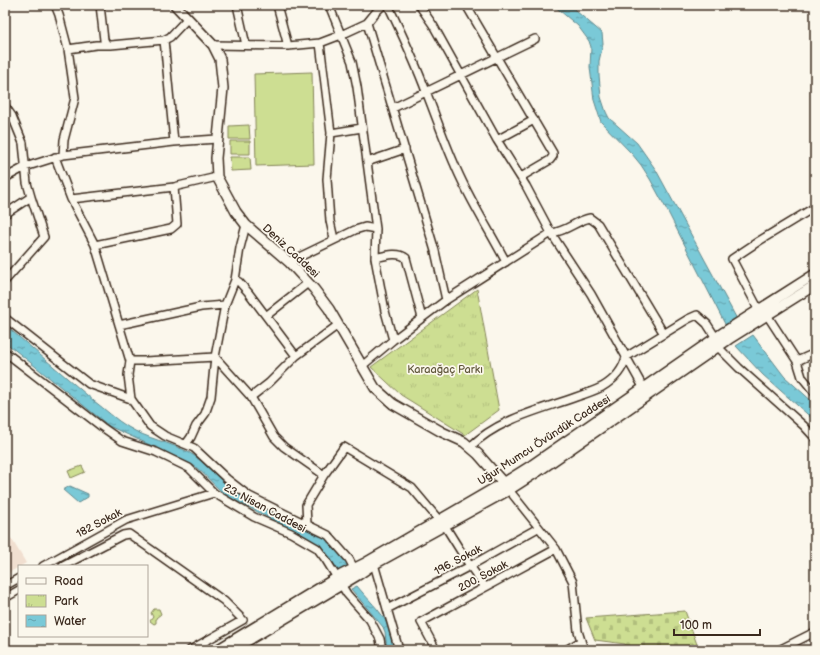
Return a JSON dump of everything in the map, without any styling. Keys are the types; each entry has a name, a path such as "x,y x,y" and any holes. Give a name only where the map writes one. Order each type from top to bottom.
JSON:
{"street":[{"path":"55,5 68,49 75,98 59,156 71,199 95,245 130,361 128,375 131,399 150,426 165,436 194,448 227,479 249,496 328,535 339,546 347,576"},
{"path":"100,5 104,40 107,45"},
{"name":"Deniz Caddesi","path":"175,5 213,45 220,59 223,88 217,139 217,177 236,212 246,225 289,262 329,309 375,388 393,404 442,432 464,442 507,486"},
{"path":"237,5 246,45"},
{"path":"277,5 288,46"},
{"path":"329,5 352,62 357,87 376,229 375,258 385,311 393,340"},
{"path":"213,45 288,46 320,43 367,23 383,5"},
{"path":"388,5 403,35 427,92 453,162 473,204 506,262"},
{"path":"419,5 433,25 497,140 521,177 551,233 591,294 643,387"},
{"path":"466,5 553,153 550,160 521,177"},
{"path":"68,49 96,45 129,44 164,40 170,37 187,18"},
{"path":"367,23 435,251 446,300"},
{"path":"393,108 536,39"},
{"path":"164,40 174,142"},
{"path":"320,43 330,133 327,179 330,221 334,239"},
{"path":"5,106 18,127 23,143 26,183 44,237 5,281"},
{"path":"497,140 534,120"},
{"path":"330,133 362,128"},
{"path":"5,178 25,167 59,156 174,142 217,139"},
{"path":"367,162 405,148"},
{"path":"71,199 174,187 217,177"},
{"path":"95,245 171,229 177,224 174,187"},
{"path":"5,214 31,198"},
{"path":"759,310 732,259 758,241 815,207"},
{"path":"362,366 393,340 446,300 551,233 564,231 584,219 590,218 596,222 664,334"},
{"path":"186,444 192,437 196,426 205,414 211,397 215,357 225,305 235,280 240,248 246,225"},
{"path":"289,262 355,230 365,227 376,229"},
{"path":"375,258 395,254 406,258 422,318"},
{"path":"747,323 759,310 815,274"},
{"path":"235,280 239,282 248,292 296,356"},
{"path":"266,316 308,283"},
{"path":"747,323 767,315 815,284"},
{"path":"119,325 201,307 225,305"},
{"path":"470,447 479,437 501,425 602,387 620,371 626,357 697,315 707,324 717,343 739,368 804,426 815,438"},
{"path":"767,315 796,361 802,377 815,393"},
{"path":"5,318 89,384 131,399"},
{"name":"Uğur Mumcu Övündük Caddesi","path":"217,650 347,576 374,564 507,486 537,472 747,323"},
{"path":"251,397 269,383 296,356 338,325"},
{"name":"Uğur Mumcu Övündük Caddesi","path":"507,486 643,387 717,343"},
{"name":"23. Nisan Caddesi","path":"5,352 102,428 122,441 156,452 188,468 214,494 254,516 291,533 316,548 347,576 347,594 370,620 380,639 382,650"},
{"path":"796,361 815,353"},
{"path":"130,361 215,357"},
{"path":"215,357 251,397 274,437 284,447 324,475"},
{"path":"307,524 306,505 324,475 344,447 412,488 442,523 485,587"},
{"path":"507,486 538,528 556,549 573,582 578,631 584,650"},
{"name":"182 Sokak","path":"44,565 126,520 214,494"},
{"name":"Uğur Mumcu Övündük Caddesi","path":"232,650 367,562 442,523"},
{"name":"196. Sokak","path":"388,609 538,528"},
{"path":"65,565 123,535 129,534 224,601 242,620 190,650"},
{"name":"200. Sokak","path":"436,650 421,622 556,549"},
{"path":"374,564 399,650"},
{"path":"5,586 18,579"},
{"path":"5,598 18,591"},
{"path":"779,650 815,632"},
{"path":"566,650 582,641"}],"shaded area":[{"path":"11,538 26,563 18,565 18,568 5,575 5,541"}],"green space":[{"path":"312,72 314,164 256,166 254,74"},
{"path":"249,125 250,139 229,139 229,126"},
{"path":"230,141 250,141 250,154 230,154"},
{"path":"230,157 250,157 251,170 231,171"},
{"name":"Karaağaç Parkı","path":"477,289 499,410 465,435 401,395 371,367"},
{"path":"82,466 85,472 71,478 68,471"},
{"path":"154,609 159,609 161,614 156,618 156,623 154,624 150,621 153,617 151,613"},
{"path":"685,611 699,650 628,650 625,644 595,640 586,618"}],"water":[{"path":"553,5 569,5 602,33 603,44 599,61 599,75 601,97 606,112 609,118 637,143 656,170 738,321 727,328 650,179 632,154 601,122 594,100 590,67 591,47 589,41 578,26"},
{"path":"5,325 115,418 143,435 190,453 202,461 234,490 325,537 333,543 350,566 339,572 326,554 310,539 229,497 193,465 109,426 5,342"},
{"path":"753,335 784,376 815,404 815,421 763,375 736,346"},
{"path":"70,486 88,494 88,497 78,503 63,490"},
{"path":"357,586 387,622 393,640 394,650 387,650 383,627 351,589"}]}
